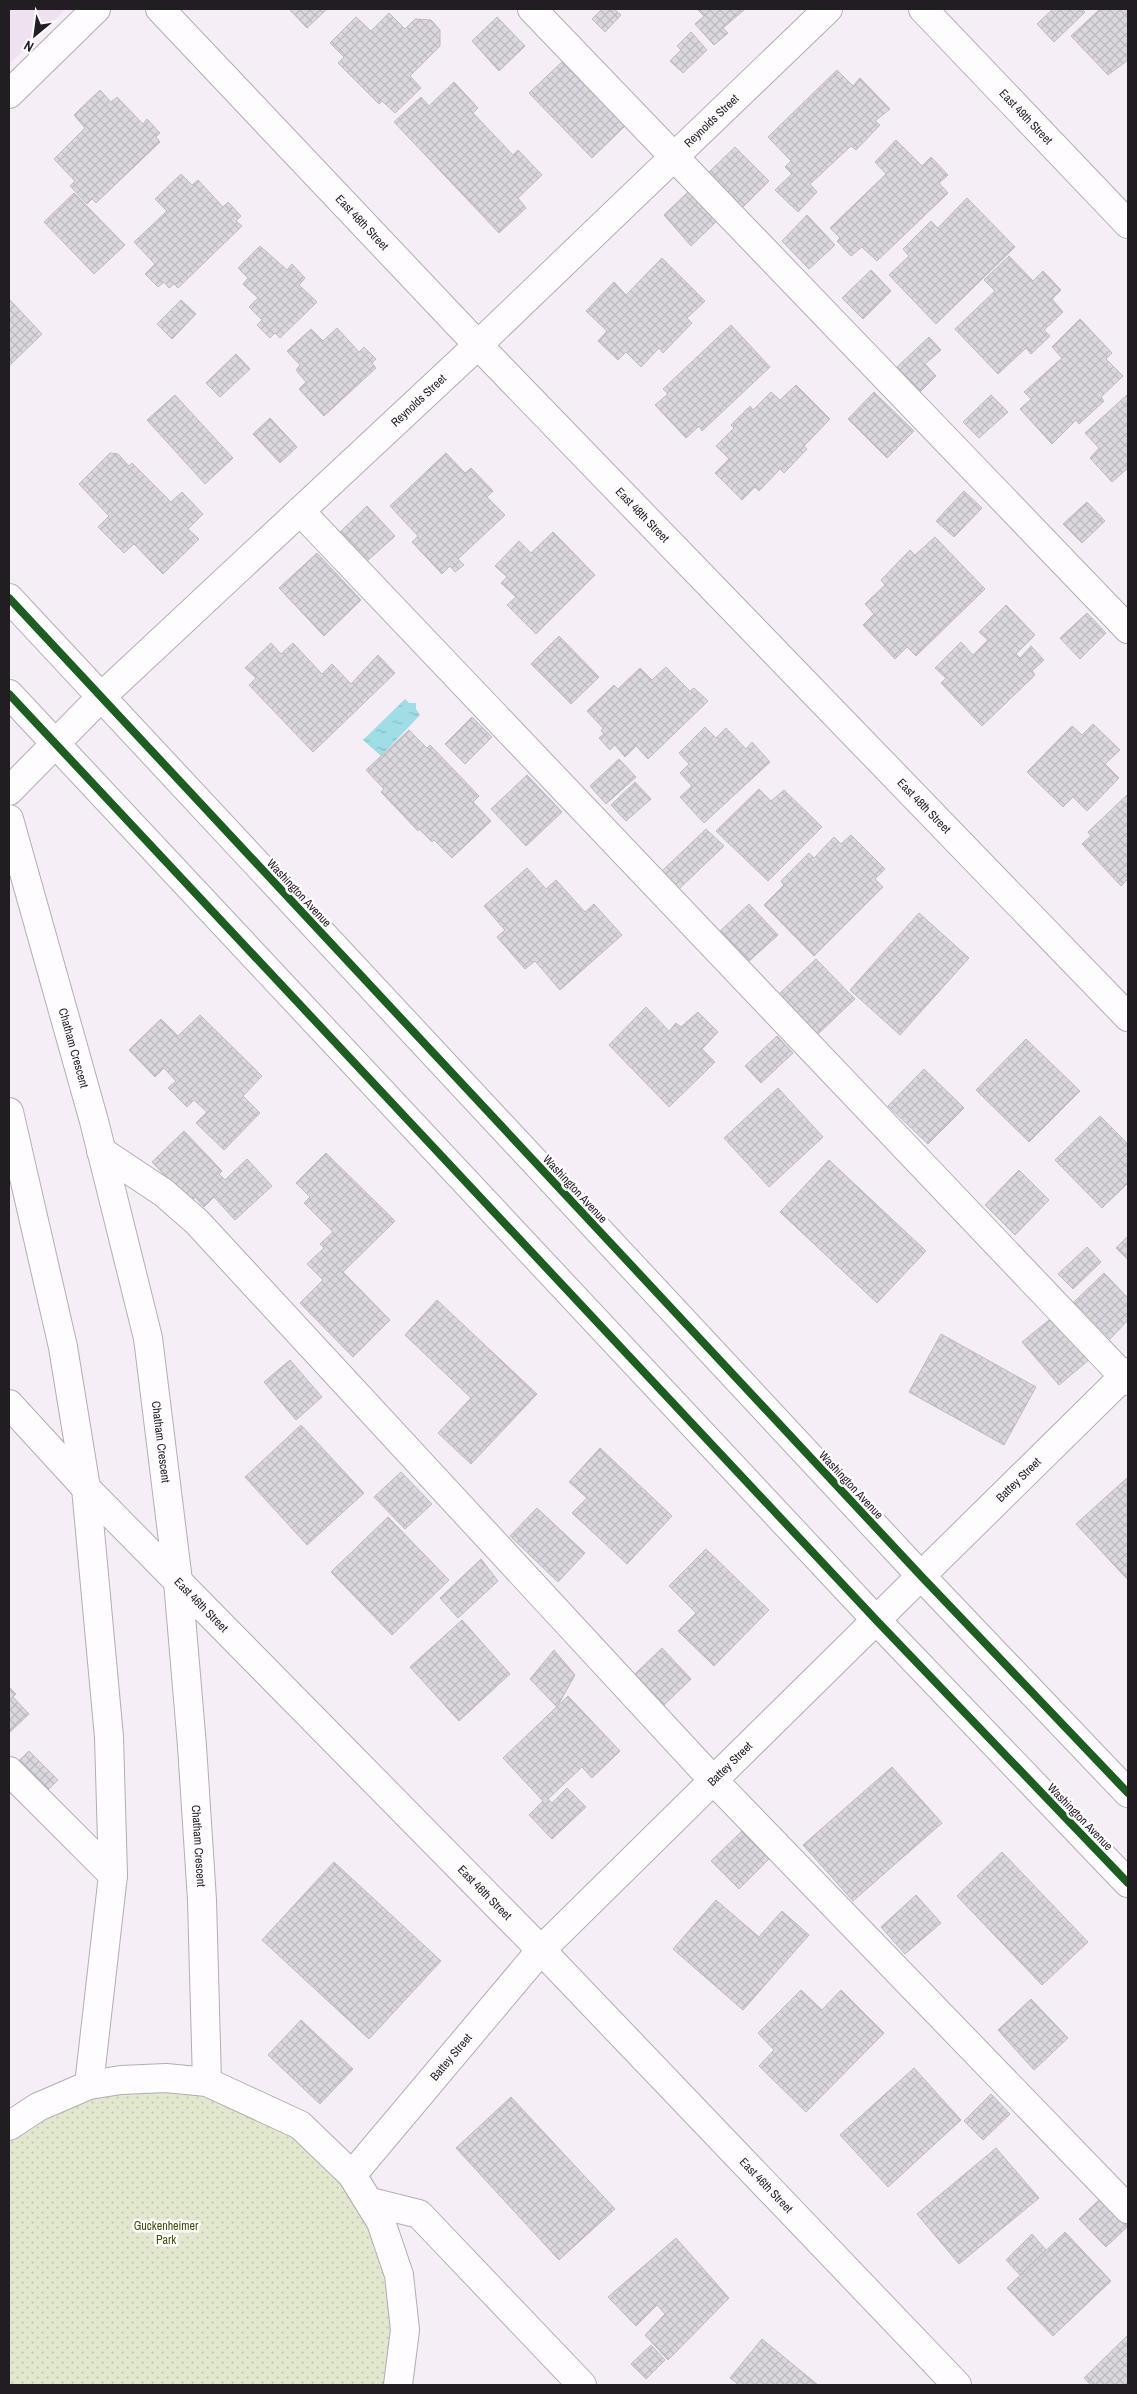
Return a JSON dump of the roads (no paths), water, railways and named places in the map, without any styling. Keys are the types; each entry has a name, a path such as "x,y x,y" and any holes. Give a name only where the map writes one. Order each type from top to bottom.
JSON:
{"street":[{"path":"9,94 96,9"},
{"name":"East 48th Street","path":"160,9 478,345 1128,1017"},
{"path":"532,9 1128,629"},
{"name":"Reynolds Street","path":"9,791 101,697 478,345 828,9"},
{"name":"East 49th Street","path":"922,9 1128,224"},
{"path":"300,511 1127,1377"},
{"name":"Washington Avenue","path":"9,598 922,1578 1128,1793"},
{"name":"Washington Avenue","path":"9,694 877,1621 1128,1883"},
{"name":"Chatham Crescent","path":"9,819 101,1150 148,1338 178,1581 192,1746 202,1900 207,2082"},
{"path":"9,1112 63,1347 86,1488 109,1737 112,1875 89,2085"},
{"path":"101,1150 164,1193 197,1222 714,1781 1128,2208"},
{"name":"Battey Street","path":"352,2174 541,1950 1127,1377"},
{"name":"East 46th Street","path":"9,1404 86,1488 541,1950 957,2385"},
{"path":"9,1771 112,1875"},
{"path":"9,2126 38,2107 89,2085 121,2080 166,2078 207,2082 300,2125 352,2174 371,2202 381,2222 399,2275 405,2330 398,2385"},
{"path":"371,2202 420,2214 582,2385"}],"water":[{"path":"405,699 409,703 416,703 416,709 420,715 381,756 363,740"}],"park label":[{"name":"Guckenheimer Park","path":"166,2233"}]}
